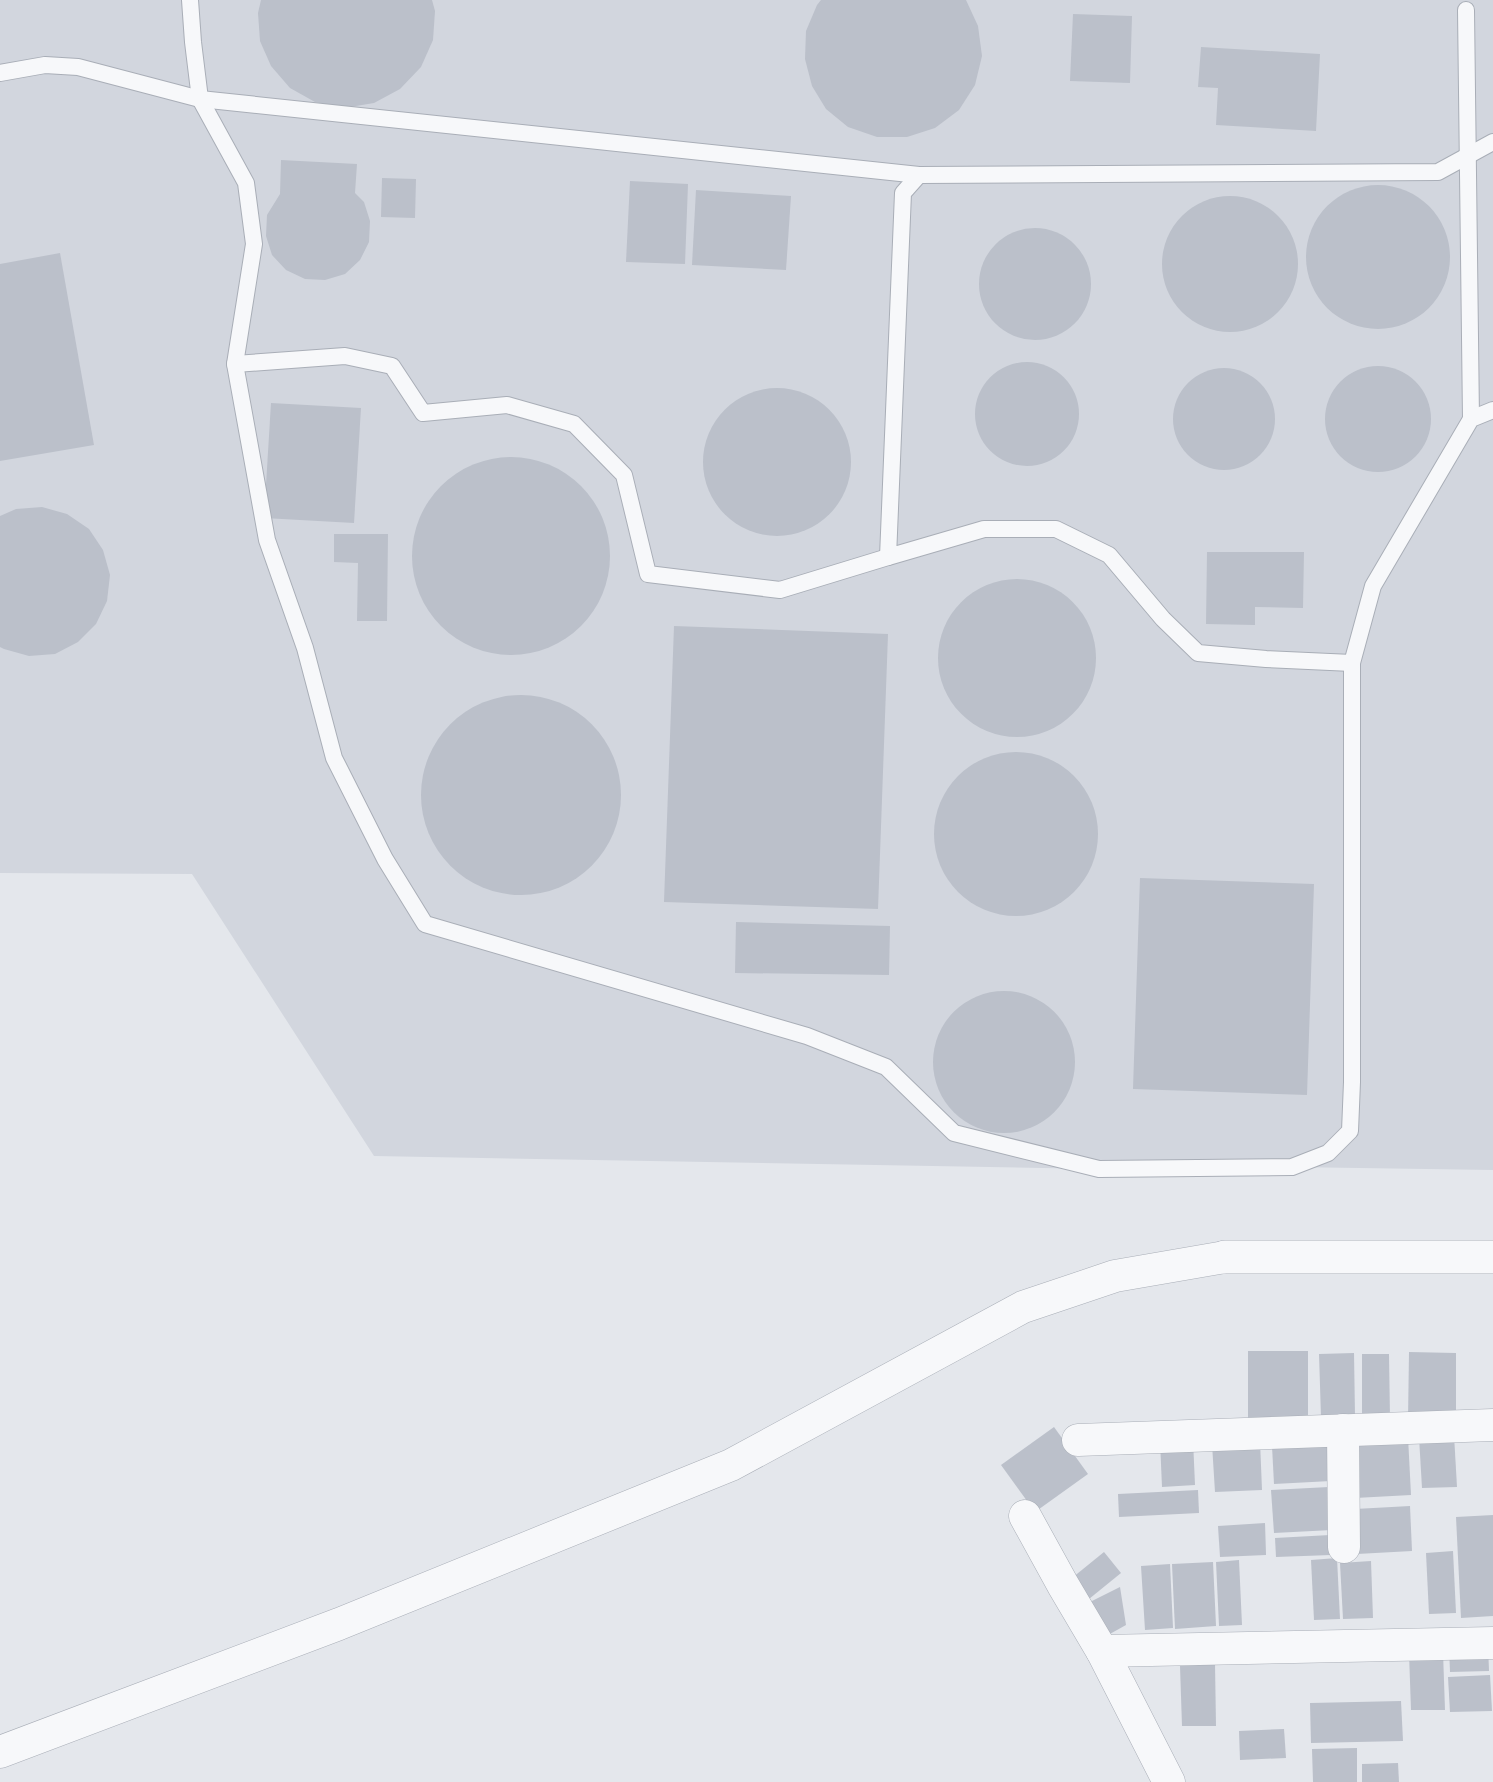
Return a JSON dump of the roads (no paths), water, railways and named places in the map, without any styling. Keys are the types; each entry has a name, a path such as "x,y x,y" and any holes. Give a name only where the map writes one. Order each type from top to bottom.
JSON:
{"street":[{"path":"0,1752 339,1624 731,1465 1023,1307 1115,1276 1225,1257 1493,1257"},
{"path":"1078,1440 1493,1425"},
{"path":"1343,1430 1344,1547"},
{"path":"1026,1516 1101,1651 1168,1782"},
{"path":"1101,1651 1493,1643"}],"lane":[{"path":"190,0 192,42 200,99 246,183 254,244 235,364 267,540 305,648 334,758 386,859 425,924 807,1036 885,1066 954,1133 1099,1169 1292,1167 1328,1153 1350,1131 1352,663 1373,586 1471,419 1466,10"},
{"path":"0,73 45,65 78,67 200,99 919,175 1437,172 1493,142"},
{"path":"888,557 903,193 919,175"},
{"path":"235,364 345,356 392,366 423,414 507,405 574,424 624,475 648,574 780,590 984,529 1056,529 1109,555 1163,619 1198,653 1352,663"},
{"path":"1471,419 1493,410"}]}
